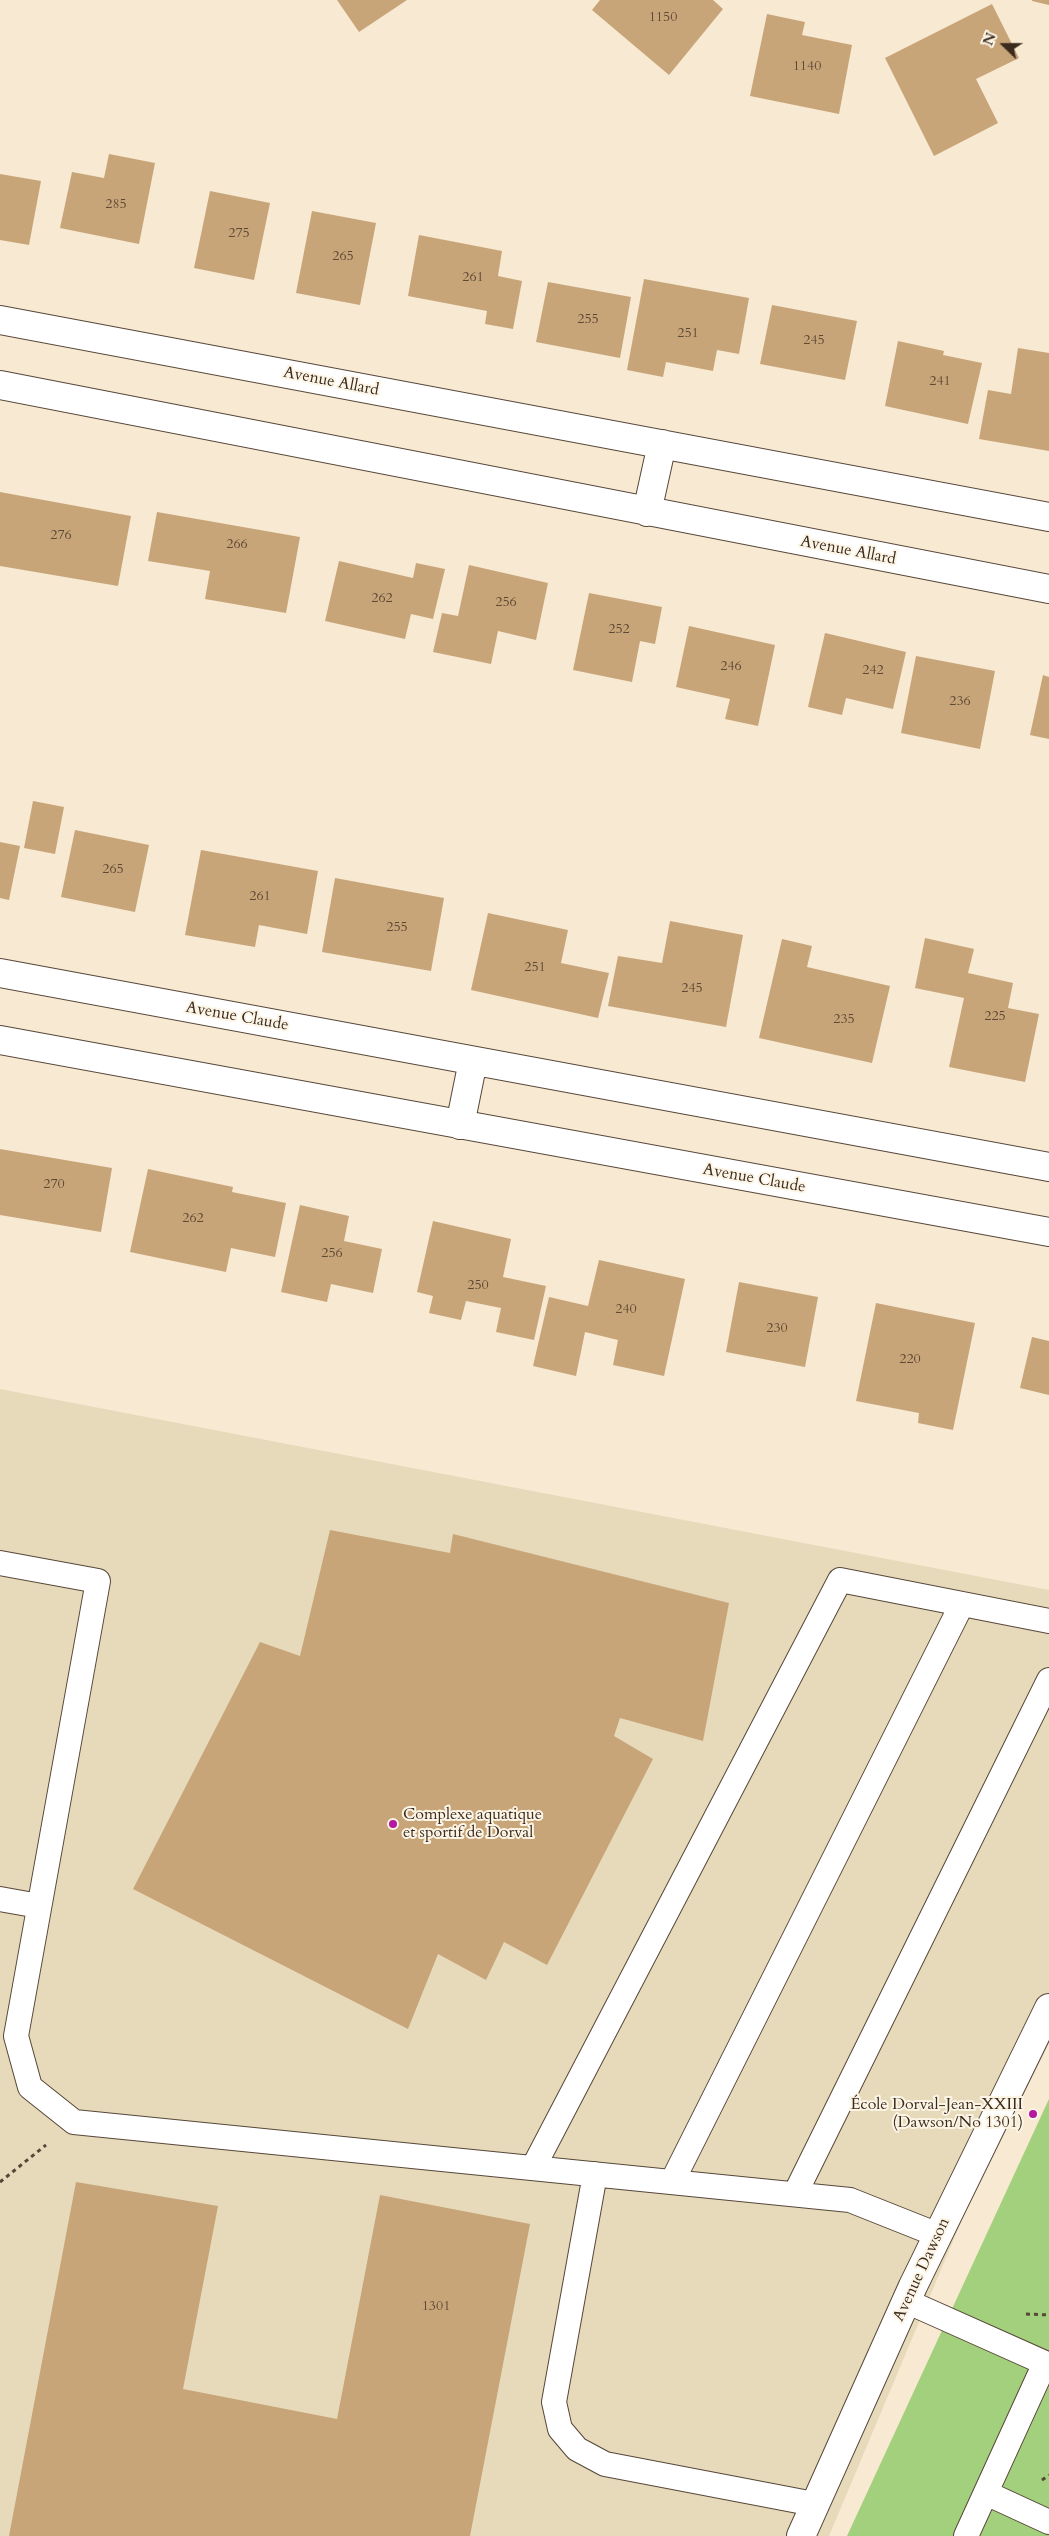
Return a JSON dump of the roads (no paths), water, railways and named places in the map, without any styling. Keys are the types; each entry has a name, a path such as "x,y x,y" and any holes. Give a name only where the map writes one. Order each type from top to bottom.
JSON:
{"street":[{"name":"Avenue Allard","path":"0,320 1049,517"},
{"name":"Avenue Allard","path":"0,385 1049,589"},
{"path":"647,512 662,444"},
{"name":"Avenue Claude","path":"0,973 1049,1167"},
{"name":"Avenue Claude","path":"0,1040 1049,1232"},
{"path":"460,1125 473,1061"},
{"name":"Avenue Dawson","path":"801,2536 906,2301 1049,2008"}],"lane":[{"path":"0,1563 98,1581 16,2036 30,2087 74,2122 850,2200 938,2235"},
{"path":"533,2168 840,1580 1049,1621"},
{"path":"672,2182 962,1604"},
{"path":"795,2194 1049,1680"},
{"path":"0,1899 39,1906"},
{"path":"595,2174 554,2402 560,2429 577,2449 605,2464 814,2504"},
{"path":"906,2301 1045,2364 966,2536"},
{"path":"986,2493 1049,2522"}],"place":[{"name":"Complexe aquatique et sportif de Dorval","path":"393,1824"},
{"name":"École Dorval-Jean-XXIII (Dawson/No 1301)","path":"1033,2114"}]}
